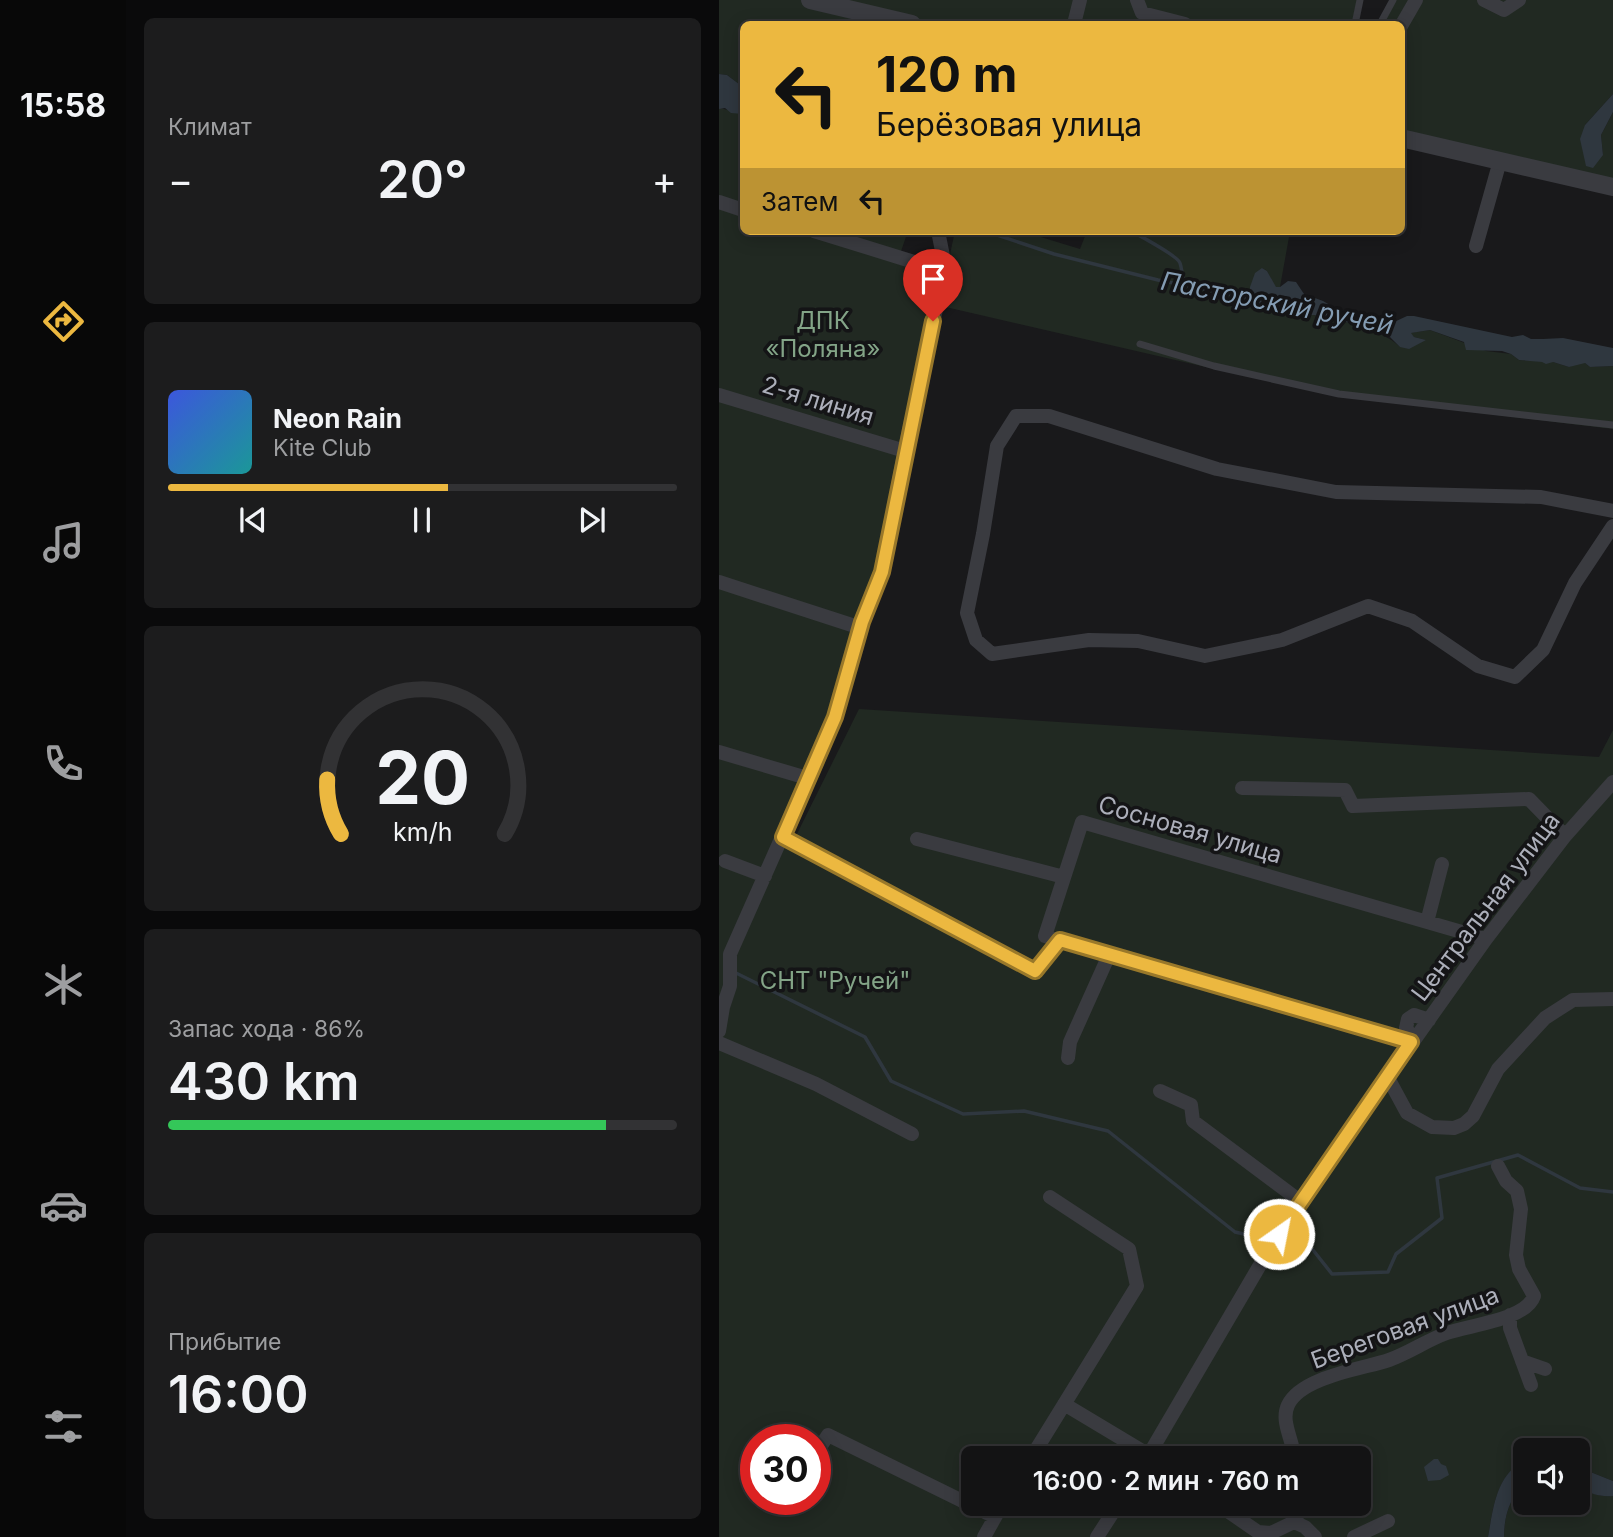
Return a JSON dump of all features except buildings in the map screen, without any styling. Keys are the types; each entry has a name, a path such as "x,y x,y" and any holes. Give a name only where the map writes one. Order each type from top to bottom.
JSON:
{"street":[{"path":"811,0 898,21"},
{"path":"1075,21 1080,0"},
{"path":"1137,0 1142,13 1173,21"},
{"path":"1404,21 1415,0"},
{"path":"1484,0 1504,9 1519,0"},
{"path":"1405,139 1613,187"},
{"path":"1476,246 1500,161"},
{"path":"719,202 740,209"},
{"path":"827,235 914,262 944,261"},
{"path":"719,1031 731,980 730,958 835,717 861,628 882,572 943,278 944,261 939,235"},
{"name":"2-я линия","path":"719,395 905,451"},
{"path":"1613,511 1541,497 1336,492 1217,469 1049,416 1016,416 997,446 983,534 966,613 976,640 993,654 1089,640 1138,641 1205,656 1282,640 1368,606 1412,621 1478,666 1515,677 1543,650 1575,583 1613,526"},
{"path":"719,582 861,628"},
{"path":"719,752 808,778"},
{"name":"Центральная улица","path":"1412,1041 1406,1028 1408,1020 1414,1015 1428,1020 1565,836 1613,782"},
{"path":"1242,788 1345,790 1353,806 1529,799 1565,836"},
{"name":"Сосновая улица","path":"1064,877 1082,822 1486,939"},
{"path":"783,837 1035,971 1060,940"},
{"path":"917,839 1064,877 1045,936 1412,1041 1279,1234 1156,1446"},
{"path":"725,861 765,876"},
{"path":"1427,922 1442,864"},
{"path":"1068,1058 1070,1042 1109,955"},
{"path":"1387,1076 1407,1113 1432,1127 1454,1128 1473,1116 1498,1069 1545,1018 1573,1000 1613,999"},
{"path":"719,1044 816,1084 912,1134"},
{"path":"1160,1091 1191,1105 1193,1121 1300,1201"},
{"name":"Береговая улица","path":"1294,1446 1287,1429 1286,1416 1288,1404 1301,1392 1328,1377 1389,1360 1446,1333 1510,1315 1532,1302 1534,1296 1519,1269 1516,1255 1521,1209 1517,1191 1506,1181 1498,1166"},
{"path":"1038,1446 1137,1286 1129,1249 1050,1197"},
{"path":"1510,1315 1510,1328 1531,1385"},
{"path":"1522,1360 1545,1368"},
{"path":"1064,1404 1132,1446"},
{"path":"831,1436 995,1517 984,1537"},
{"path":"1097,1537 1111,1516"},
{"path":"1234,1516 1259,1534 1294,1522 1297,1516"},
{"path":"1354,1537 1388,1521"},
{"path":"1294,1522 1305,1527 1315,1537"}],"lane":[{"path":"1356,21 1360,0"},
{"path":"1382,21 1393,0"},
{"path":"1140,344 1214,366 1339,394 1613,425"}],"green space":[{"path":"719,0 1357,0 1353,21 740,21 740,85 727,75 719,74"},
{"path":"1395,0 1613,0 1613,94 1585,125 1603,155 1601,135 1613,112 1613,187 1405,139 1405,21 1384,21"},
{"path":"719,108 740,113 740,235 907,235 899,257 949,259 954,235 1034,235 1080,249 1085,235 1281,235 1289,237 1280,287 1275,287 1267,271 1262,268 1259,308 1347,322 1382,335 1400,347 1425,340 1410,333 1430,330 1486,351 1511,354 1519,360 1553,362 1569,367 1578,363 1585,363 1590,367 1613,366 1613,429 1430,407 1210,368 937,305 882,572 835,717 782,838 793,842 859,709 1599,757 1613,730 1613,1481 1590,1472 1590,1438 1513,1438 1513,1470 1502,1483 1494,1504 1488,1537 719,1537"},
{"path":"1590,1492 1613,1496 1613,1537 1504,1537 1509,1507 1513,1500 1513,1515 1590,1515"}],"water":[{"path":"719,74 727,75 740,85 740,114 731,113 725,108 719,109"},
{"path":"1613,94 1613,112 1601,135 1603,155 1593,168 1586,166 1580,139 1585,125"},
{"path":"1262,268 1267,271 1276,287 1288,281 1296,282 1304,294 1345,314 1359,313 1386,323 1414,316 1512,337 1523,335 1531,339 1563,338 1613,348 1613,366 1590,367 1585,363 1569,367 1553,362 1546,364 1519,360 1502,351 1466,350 1464,342 1430,330 1411,333 1414,337 1426,340 1409,349 1400,347 1390,337 1355,324 1314,315 1297,315 1277,308 1259,308 1250,304 1250,287 1255,273"},
{"path":"1434,1459 1446,1466 1449,1475 1440,1480 1428,1481 1424,1467"},
{"path":"1513,1469 1513,1500 1505,1522 1504,1537 1488,1537 1494,1504"},
{"path":"1590,1472 1613,1481 1613,1496 1590,1492"}],"waterway":[{"name":"Пасторский ручей","path":"997,235 1054,254 1158,280 1254,299"},
{"path":"1138,235 1178,260 1184,281 1181,285"},
{"path":"734,972 865,1037 891,1081 963,1114 1024,1111 1108,1131 1235,1232 1270,1240"},
{"path":"1278,1242 1313,1250 1332,1274 1388,1272 1396,1254 1442,1218 1437,1178 1518,1155 1580,1188 1613,1192"}],"route":[{"path":"933,321 882,572 862,622 835,717 783,837 1035,971 1060,940 1411,1042 1279,1234"}],"park label":[{"name":"ДПК «Поляна»","path":"823,335"},
{"name":"СНТ \"Ручей\"","path":"835,981"}]}
